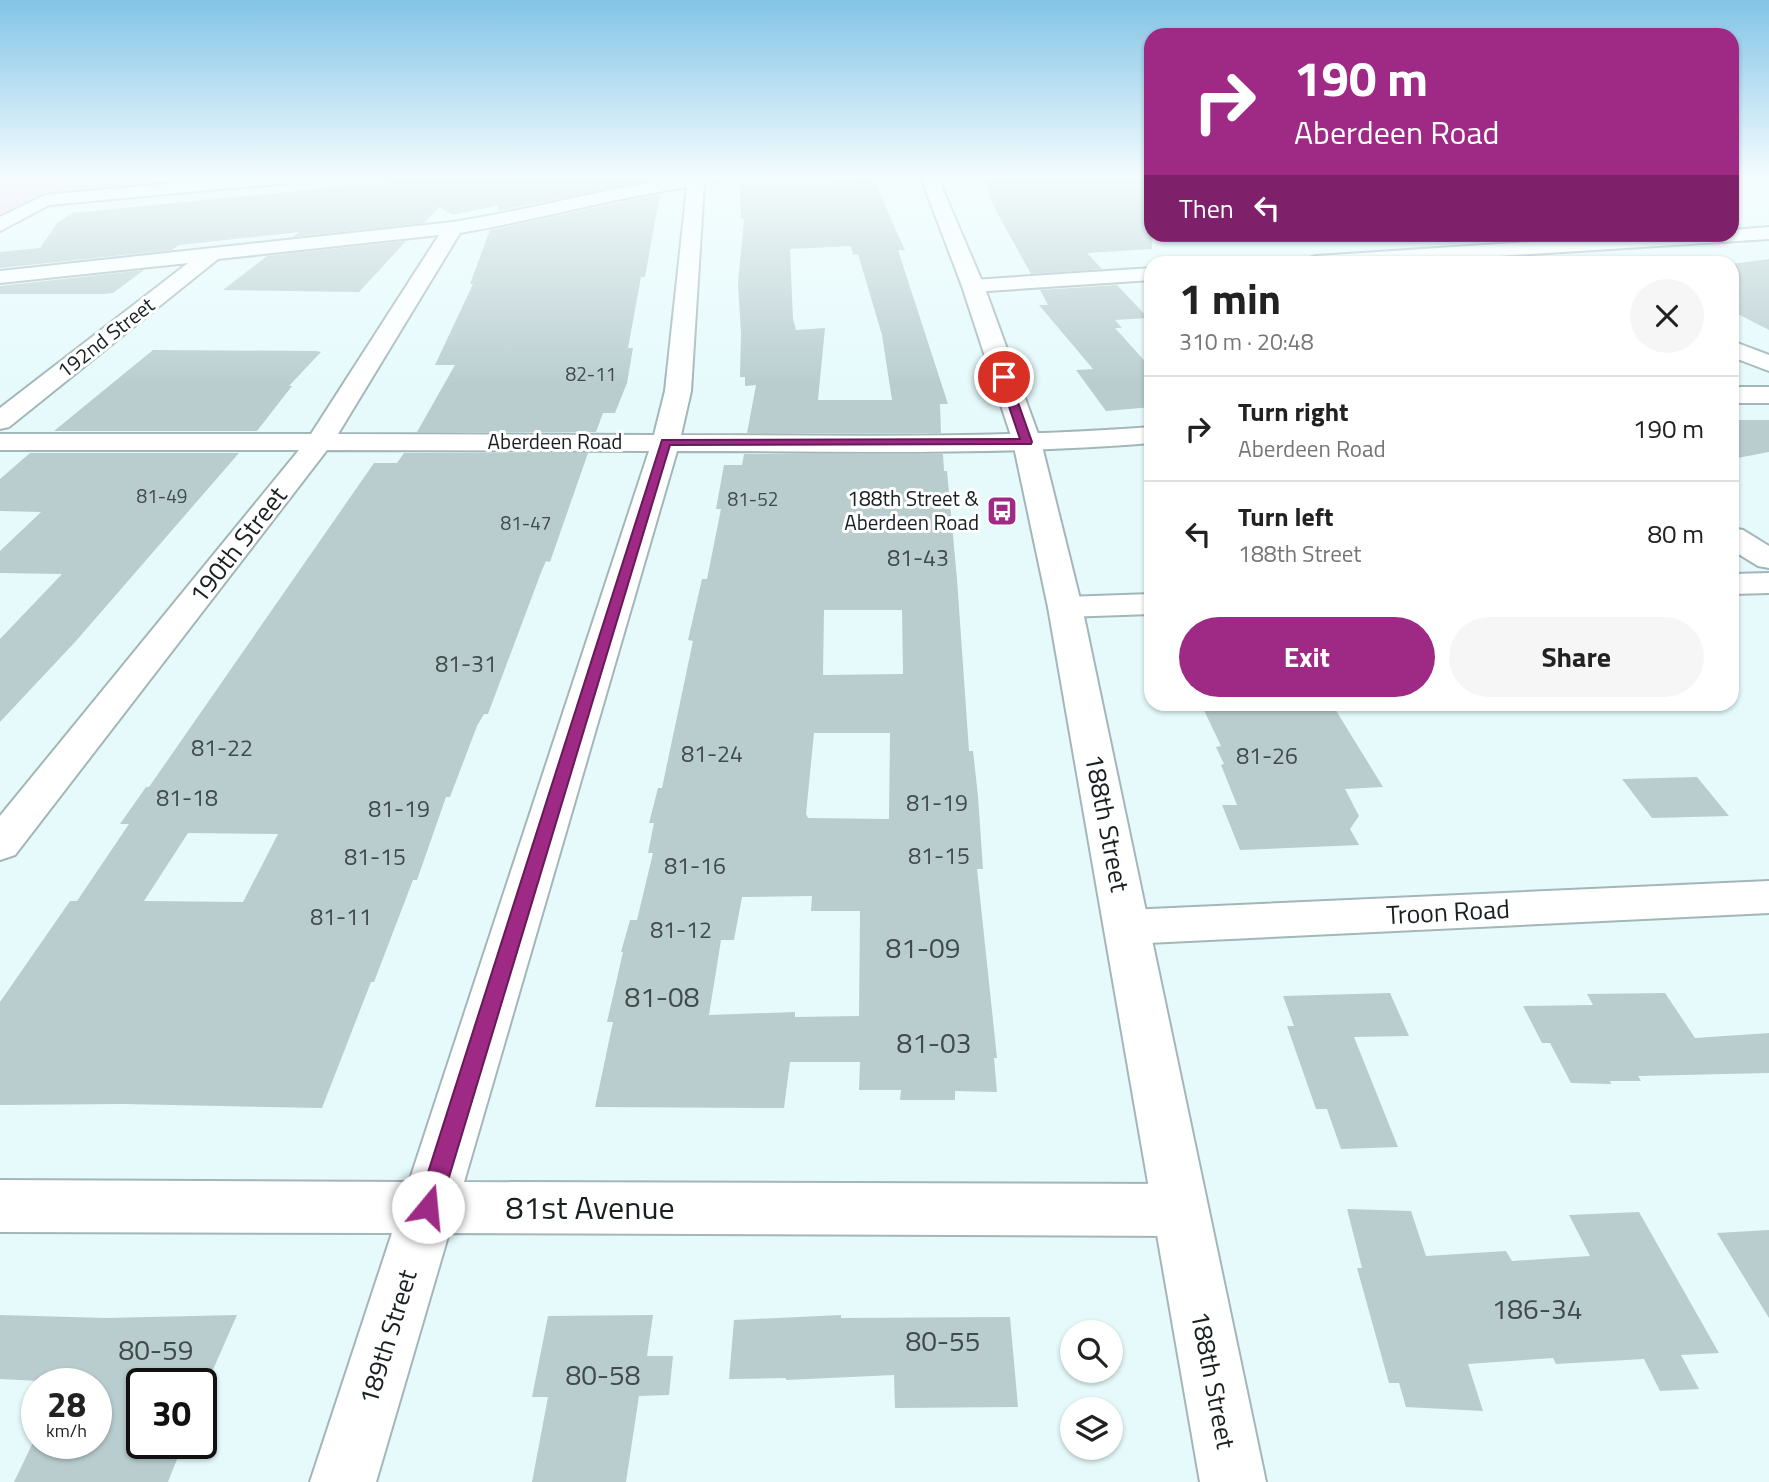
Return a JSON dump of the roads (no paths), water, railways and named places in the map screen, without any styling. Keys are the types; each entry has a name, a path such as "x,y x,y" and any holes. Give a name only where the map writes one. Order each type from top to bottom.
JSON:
{"street":[{"path":"0,277 281,247"},
{"name":"190th Street","path":"0,845 320,442 441,247"},
{"name":"189th Street","path":"343,1482 666,442 678,391 695,247"},
{"name":"188th Street","path":"957,247 1027,442 1065,607 1233,1482"},
{"path":"1407,256 1541,247"},
{"path":"1528,248 1545,256"},
{"name":"192nd Street","path":"0,421 211,255"},
{"path":"973,286 1144,275"},
{"path":"1739,351 1769,364"},
{"path":"1739,395 1769,395"},
{"name":"Aberdeen Road","path":"0,442 1027,442 1144,435"},
{"path":"1739,541 1769,559"},
{"path":"1739,584 1769,583"},
{"path":"1065,607 1144,604"},
{"name":"Troon Road","path":"1126,927 1769,897"},
{"name":"81st Avenue","path":"0,1206 1180,1210"}],"place":[{"name":"188th Street & Aberdeen Road","path":"1002,511"}]}
